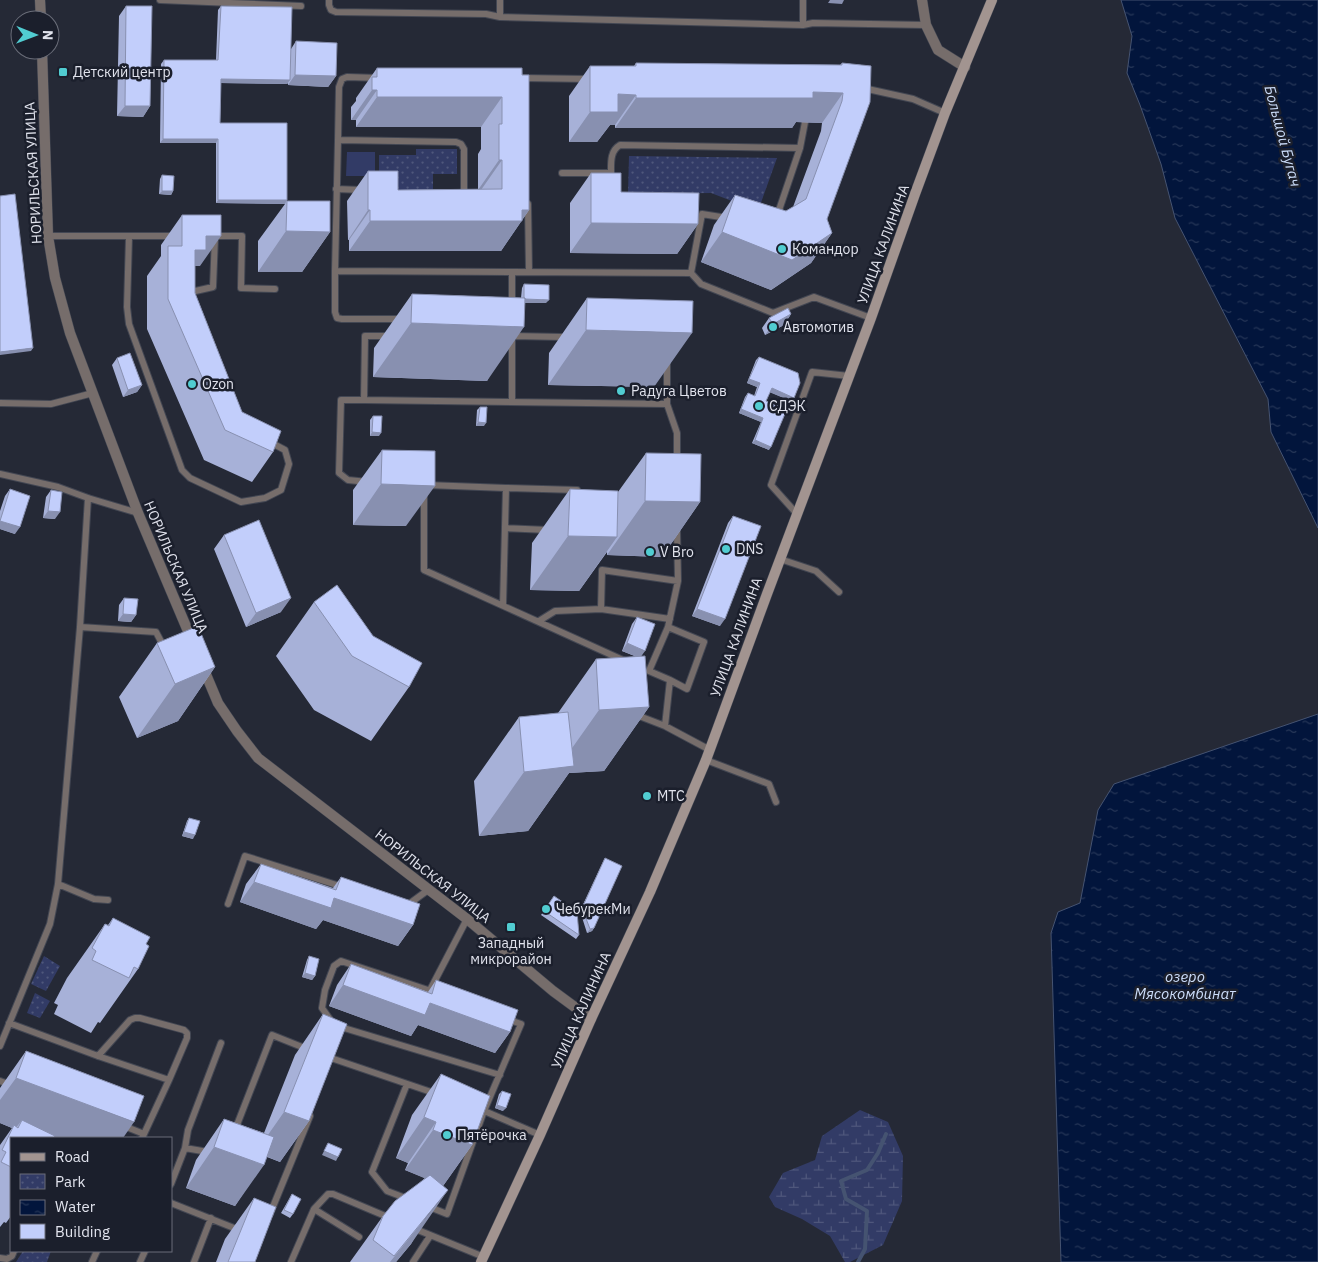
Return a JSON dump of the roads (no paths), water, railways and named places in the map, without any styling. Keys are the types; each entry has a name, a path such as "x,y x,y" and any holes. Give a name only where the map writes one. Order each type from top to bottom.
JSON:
{"main road":[{"name":"УЛИЦА КАЛИНИНА","path":"483,1260 650,892 706,760 945,114 992,3"}],"street":[{"path":"922,0 926,25 938,50 965,67"},
{"name":"НОРИЛЬСКАЯ УЛИЦА","path":"42,60 48,236 54,278 70,333 138,513 218,703 258,758 467,919 553,991 591,1019"}],"lane":[{"path":"160,0 301,6"},
{"path":"329,0 331,10 336,12 486,14 500,18 803,25 813,23 926,25"},
{"path":"500,0 500,18"},
{"path":"803,0 803,25"},
{"path":"382,78 347,77 342,80 339,87 335,312 337,318 342,319 413,320"},
{"path":"518,78 598,79"},
{"path":"528,78 528,88"},
{"path":"857,87 913,100 945,114"},
{"path":"773,221 800,148 805,122"},
{"path":"338,140 456,142 461,144 464,149 464,197 462,202"},
{"path":"611,181 611,160 616,148 620,145 800,148"},
{"path":"562,173 611,173"},
{"path":"336,189 365,190"},
{"path":"528,194 529,272"},
{"path":"694,210 702,214 731,219"},
{"path":"691,273 702,214"},
{"path":"48,236 177,236"},
{"path":"205,236 242,236 241,288 275,289"},
{"path":"193,300 191,292 213,287 215,236"},
{"path":"129,237 127,307 129,324 182,470 190,478 241,502 265,498 281,490 289,464 285,450 262,438"},
{"path":"335,271 691,273 701,284 773,313 814,297 871,318"},
{"path":"512,272 512,310"},
{"path":"364,400 365,336 667,339 667,404 677,433 676,473"},
{"path":"512,336 512,401"},
{"path":"797,514 771,485 812,372 849,376"},
{"path":"0,403 51,404 93,393"},
{"path":"377,482 348,480 339,473 342,400 667,404"},
{"path":"0,474 58,487 138,513"},
{"path":"584,490 424,485 424,570 632,664"},
{"path":"503,606 506,488"},
{"path":"0,1046 50,924 58,884 80,626 88,498"},
{"path":"649,671 668,627 678,581 677,522"},
{"path":"505,528 553,530"},
{"path":"780,559 816,571 839,592"},
{"path":"600,560 602,570 601,609"},
{"path":"602,570 678,581"},
{"path":"539,621 555,611 601,609 670,619"},
{"path":"80,626 156,632 169,658"},
{"path":"641,668 687,689 704,642 668,627"},
{"path":"665,726 670,680"},
{"path":"632,712 665,726 710,750"},
{"path":"706,760 769,784 776,802"},
{"path":"228,904 245,856 346,888"},
{"path":"58,884 94,899 108,900"},
{"path":"400,905 409,904 428,890"},
{"path":"430,990 467,919"},
{"path":"448,997 341,961 334,966 325,990 322,1008 334,1025 500,1075"},
{"path":"422,1204 447,1214 484,1111 521,1024 502,1017"},
{"path":"98,1056 130,1020 135,1018 184,1030 187,1033 187,1038 143,1136 117,1124"},
{"path":"9,1024 169,1080"},
{"path":"232,1138 272,1035 333,1060 442,1096"},
{"path":"172,1181 185,1148 188,1130 221,1043"},
{"path":"329,1068 333,1060"},
{"path":"0,1081 18,1087"},
{"path":"407,1084 372,1172 388,1191 413,1201"},
{"path":"476,1108 540,1135"},
{"path":"268,1221 311,1113"},
{"path":"185,1148 216,1154"},
{"path":"291,1262 314,1209 328,1194 333,1194 395,1220"},
{"path":"172,1203 244,1232"},
{"path":"314,1209 359,1237"},
{"path":"194,1262 211,1218"},
{"path":"404,1224 483,1260"},
{"path":"413,1262 430,1236"},
{"path":"0,1258 8,1259 14,1252"}],"water":[{"name":"Большой Бугач","path":"1121,0 1318,0 1318,528 1271,432 1268,399 1175,218 1161,164 1127,73 1132,36"},
{"name":"озеро Мясокомбинат","path":"1318,714 1318,1262 1061,1262 1051,933 1058,912 1080,903 1098,810 1114,784"}],"waterway":[{"path":"858,1262 865,1249 867,1211 846,1199 841,1181 867,1170 878,1153 886,1134"}],"place":[{"name":"Детский центр","path":"63,72"},
{"name":"Командор","path":"782,249"},
{"name":"Автомотив","path":"773,327"},
{"name":"Ozon","path":"192,384"},
{"name":"Радуга Цветов","path":"621,391"},
{"name":"СДЭК","path":"759,406"},
{"name":"DNS","path":"726,549"},
{"name":"V Bro","path":"650,552"},
{"name":"МТС","path":"647,796"},
{"name":"ЧебурекМи","path":"546,909"},
{"name":"Западный микрорайон","path":"511,927"},
{"name":"Пятёрочка","path":"447,1135"}]}
